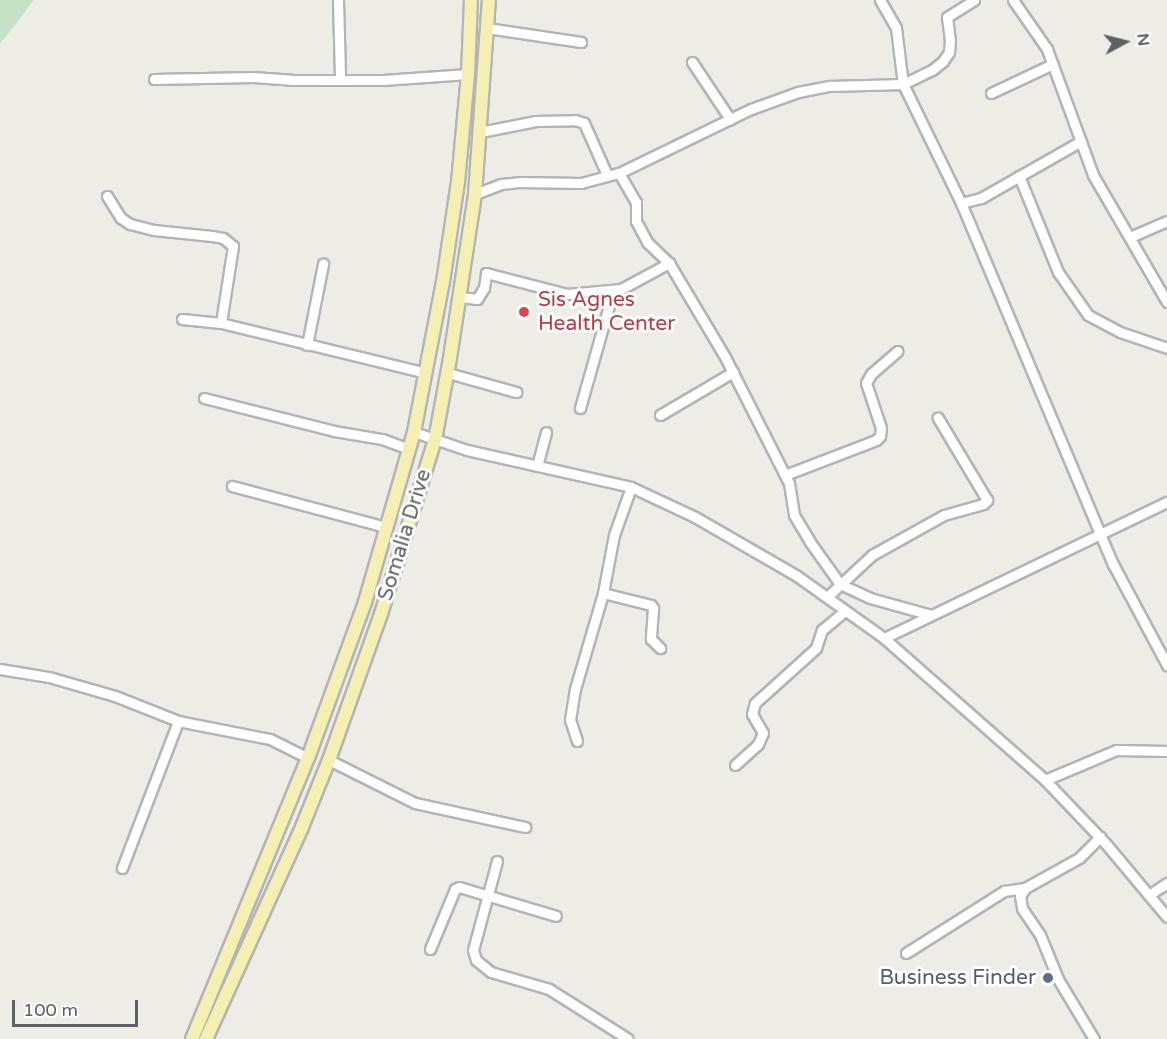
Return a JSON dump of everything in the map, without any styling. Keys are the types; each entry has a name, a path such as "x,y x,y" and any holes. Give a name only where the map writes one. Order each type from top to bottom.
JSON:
{"main road":[{"name":"Somalia Drive","path":"192,1039 308,758 365,602 414,432 458,182 468,74 471,0"},
{"name":"Somalia Drive","path":"206,1039 302,827 329,760 381,614 435,440 448,373 475,194 489,0"}],"street":[{"path":"338,0 340,79"},
{"path":"880,0 896,28 903,84 961,203 1123,585 1167,665"},
{"path":"475,194 501,184 581,183 619,173 730,119 798,92 830,86 903,84 932,70 943,61 949,52 950,41 947,17 974,0"},
{"path":"1013,0 1036,30 1053,64 1093,175 1167,302"},
{"path":"487,28 581,42"},
{"path":"692,62 730,119"},
{"path":"991,93 1053,64"},
{"path":"154,79 417,78 468,74"},
{"path":"480,132 536,121 575,120 585,123 607,175"},
{"path":"961,203 981,198 1081,141"},
{"path":"619,173 636,202 636,221 647,242 669,263 692,298 733,372 789,483 794,515 840,584 870,598 931,615"},
{"path":"1019,176 1058,272 1088,315 1120,332 1167,348"},
{"path":"107,196 121,219 130,224 154,230 223,238 233,246 221,323"},
{"path":"1130,237 1167,221"},
{"path":"460,297 477,299 484,288 484,275 491,272 543,289 567,294 613,291 669,263"},
{"path":"307,345 322,264"},
{"path":"580,408 613,291"},
{"path":"182,319 221,323 426,373"},
{"path":"785,475 876,440 880,436 881,428 867,383 871,374 897,351"},
{"path":"660,415 733,372"},
{"path":"448,373 516,392"},
{"path":"204,398 334,430 382,439 409,449"},
{"path":"827,597 872,555 944,515 983,504 987,500 938,418"},
{"path":"414,432 435,440 537,466 631,487 695,517 765,556 884,638 1045,780 1100,837 1167,917"},
{"path":"537,466 546,432"},
{"path":"232,486 386,527"},
{"path":"577,741 570,720 573,699 603,593 615,535 631,487"},
{"path":"884,638 1167,502"},
{"path":"603,593 651,605 653,608 651,639 660,648"},
{"path":"735,765 758,744 763,733 752,714 755,703 816,648 822,630 845,611"},
{"path":"0,669 50,677 115,696 178,721 270,739 308,758"},
{"path":"122,868 178,721"},
{"path":"1045,780 1116,750 1167,751"},
{"path":"329,760 415,803 525,827"},
{"path":"906,953 1004,891 1025,888 1079,858 1100,837"},
{"path":"497,861 473,950 480,965 499,975 549,989 628,1039"},
{"path":"1149,895 1167,883"},
{"path":"430,949 455,889 462,887 556,916"},
{"path":"1025,888 1020,896 1022,908 1040,935 1058,979 1094,1039"}],"green space":[{"path":"0,0 34,0 0,44"}],"place":[{"name":"Sis Agnes Health Center","path":"524,312"},
{"name":"Business Finder","path":"1048,978"}]}
